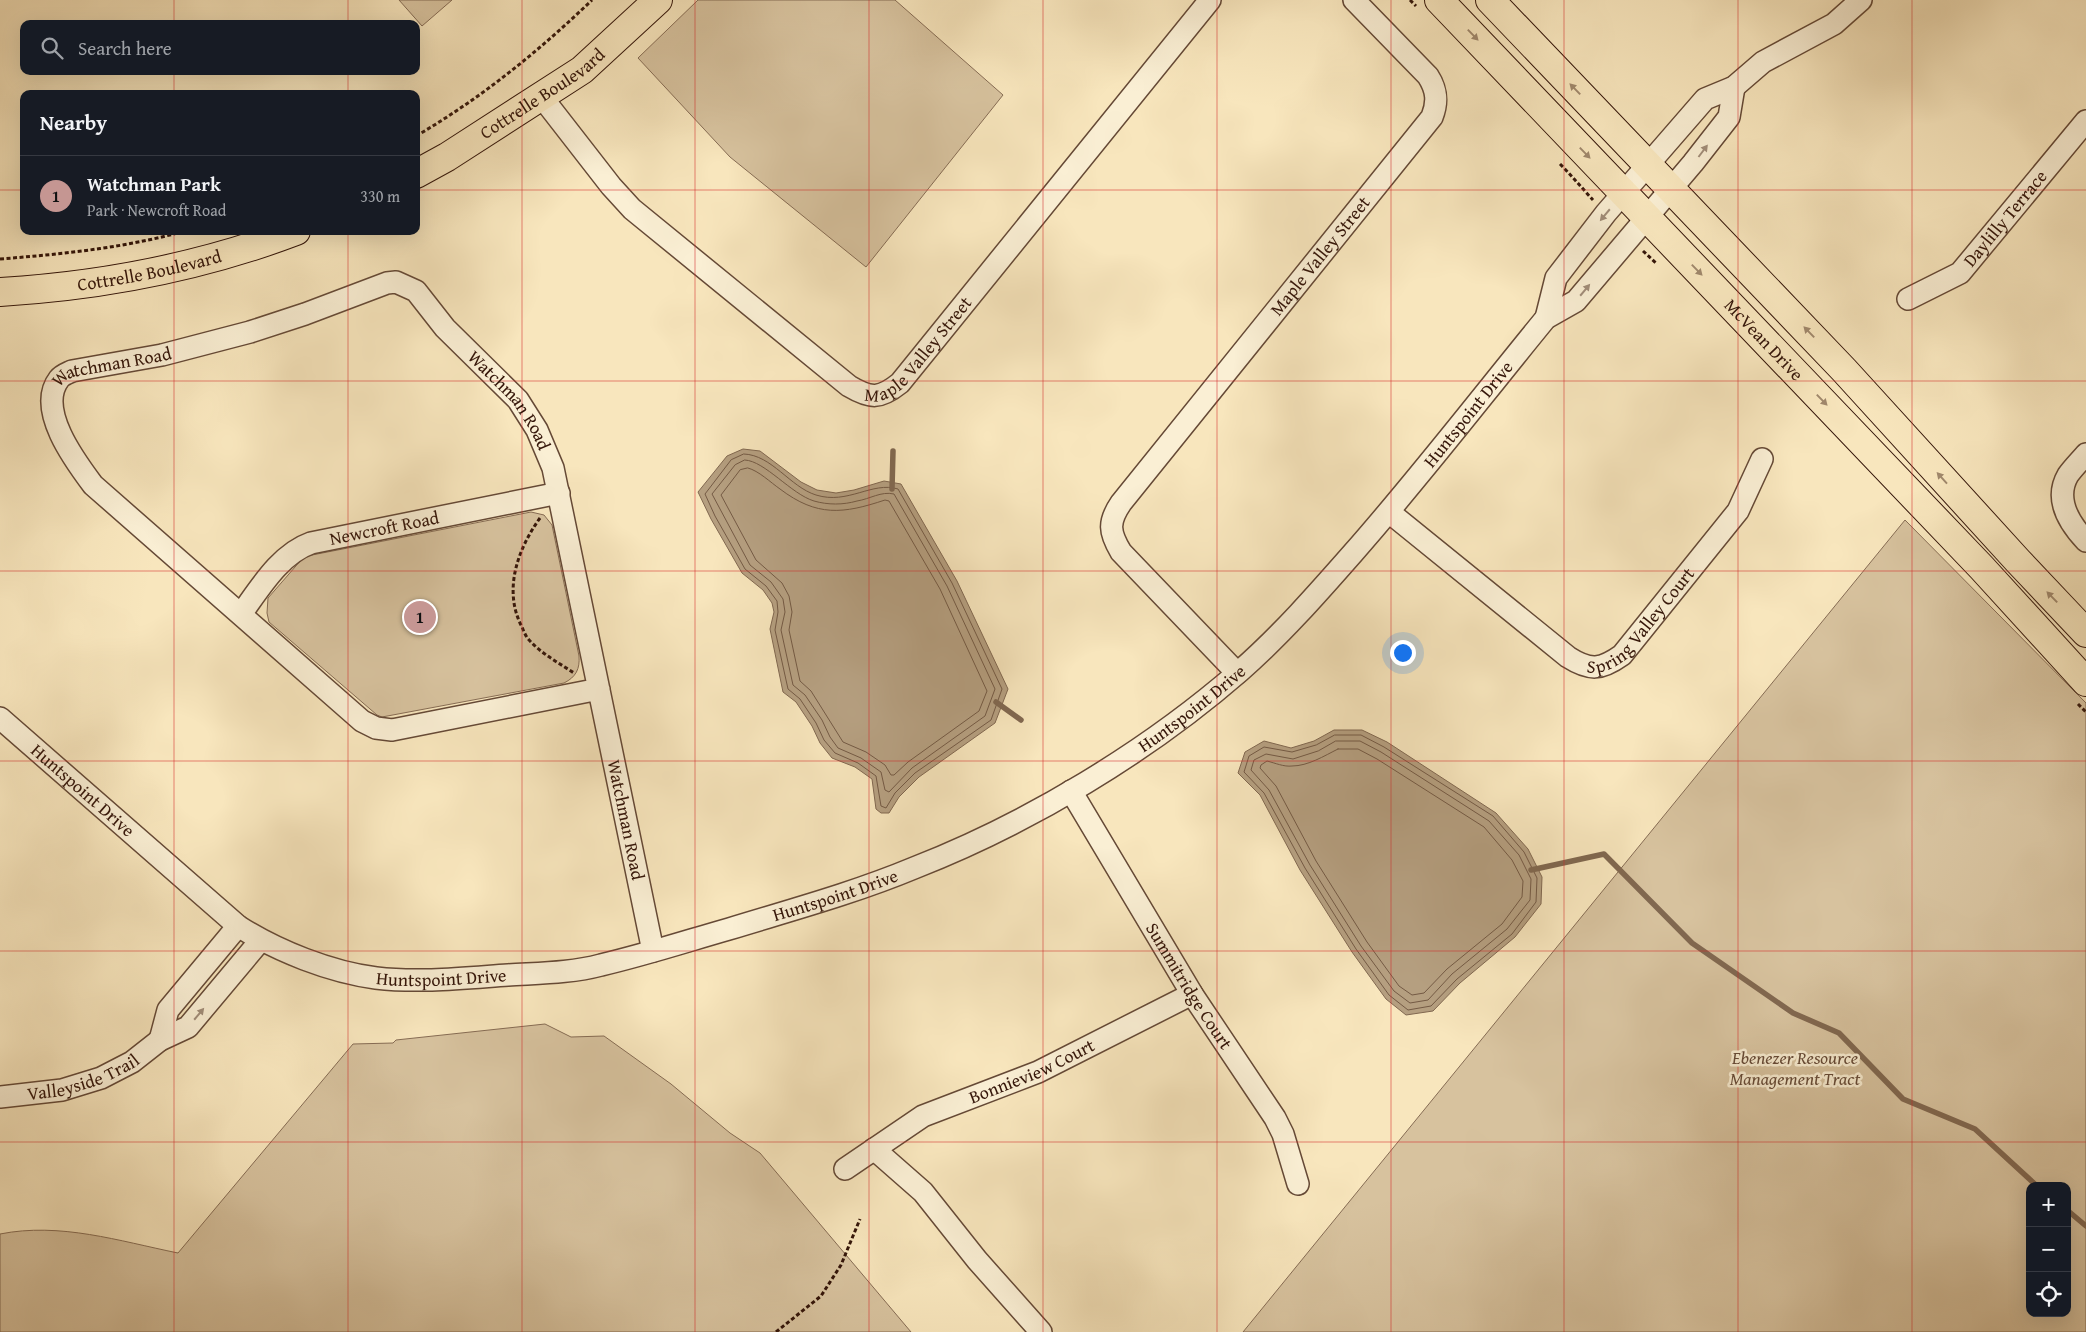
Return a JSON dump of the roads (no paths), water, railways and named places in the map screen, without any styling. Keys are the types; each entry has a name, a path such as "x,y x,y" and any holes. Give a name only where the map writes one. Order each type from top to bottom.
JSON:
{"main road":[{"name":"Cottrelle Boulevard","path":"420,172 447,157 582,70 658,0"},
{"name":"McVean Drive","path":"1439,0 1982,568 2086,682"},
{"path":"1490,0 1672,188 1844,370 2086,633"},
{"name":"Cottrelle Boulevard","path":"0,292 118,280 222,256 284,235"}],"street":[{"name":"Maple Valley Street","path":"541,96 632,209 850,386 864,395 878,396 890,391 900,383 1210,0"},
{"name":"Maple Valley Street","path":"1237,673 1121,552 1113,540 1110,526 1113,514 1121,503 1432,117 1436,106 1434,85 1428,76 1354,0"},
{"name":"Huntspoint Drive","path":"1546,318 1556,278 1624,193 1705,99 1734,87 1763,62 1834,24 1862,0"},
{"name":"Huntspoint Drive","path":"0,718 238,926 260,941 339,970 375,978 410,980 571,971 600,966 836,897 900,874 1012,823 1071,791 1165,729 1237,673 1263,650 1309,603 1389,512 1546,318 1576,301 1672,188 1729,117 1734,87"},
{"name":"Daylilly Terrace","path":"1908,299 1960,273 2086,121"},
{"name":"Watchman Road","path":"599,689 392,730 376,728 362,721 93,485 76,463 60,435 53,403 54,388 60,378 72,371 162,355 250,332 305,314 377,286 396,282 416,291 445,328 518,400 547,450 553,468 599,689 652,951"},
{"path":"2086,454 2068,476 2061,495 2066,515 2086,541"},
{"name":"Spring Valley Court","path":"1389,512 1568,656 1582,666 1596,668 1610,663 1622,655 1738,511 1762,459"},
{"name":"Newcroft Road","path":"241,614 286,558 297,548 311,542 558,493"},
{"name":"Summitridge Court","path":"1071,791 1192,994 1275,1118 1283,1134 1298,1184"},
{"name":"Valleyside Trail","path":"160,1040 168,1010 238,926"},
{"name":"Valleyside Trail","path":"0,1097 62,1090 101,1078 132,1062 160,1040 188,1027 260,941"},
{"name":"Bonnieview Court","path":"845,1169 923,1116 1038,1072 1192,994"},
{"path":"874,1149 923,1192 977,1260 1041,1332"}],"water":[{"path":"743,449 760,451 801,482 817,490 836,493 884,481 901,484 957,581 1008,689 995,723 919,777 899,797 889,813 881,813 876,809 872,779 855,767 832,758 820,743 812,726 796,702 783,692 770,629 774,612 772,603 763,590 742,573 698,492 727,456"},
{"path":"1334,730 1362,730 1387,742 1496,813 1528,849 1542,877 1541,904 1515,937 1460,983 1433,1011 1406,1015 1386,999 1352,952 1300,870 1260,795 1238,773 1245,752 1264,741 1291,748 1314,741"}],"waterway":[{"path":"892,489 893,451"},
{"path":"996,702 1021,720"},
{"path":"1531,870 1604,854 1692,943 1793,1013 1839,1033 1903,1099 1975,1129 2033,1182"},
{"path":"2071,1213 2086,1226"}],"place":[{"name":"Watchman Park","path":"420,617"}],"park label":[{"name":"Ebenezer Resource Management Tract","path":"1795,1068"}]}
